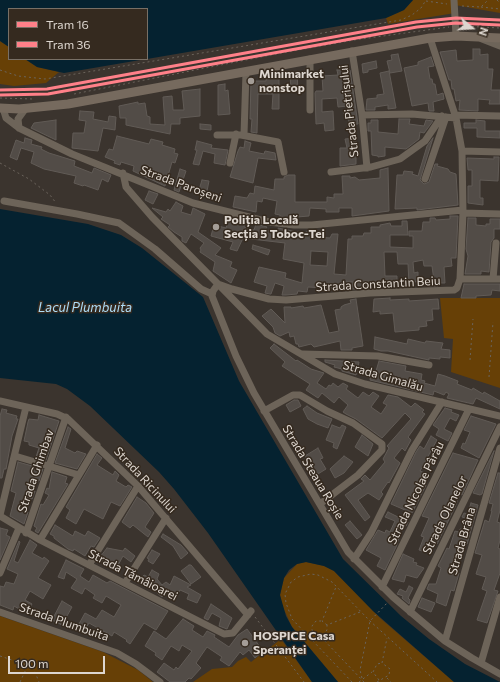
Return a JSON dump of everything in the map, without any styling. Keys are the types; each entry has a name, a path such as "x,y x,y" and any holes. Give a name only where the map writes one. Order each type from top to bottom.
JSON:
{"main road":[{"path":"2,108 26,108 68,104 352,51 430,38 474,36 500,38"}],"street":[{"path":"455,2 456,36"},
{"path":"474,36 500,46"},
{"path":"430,38 456,116 462,151 463,211 460,279 497,279 496,243"},
{"name":"Strada Pietrișului","path":"352,51 362,115 367,168"},
{"path":"310,59 310,110"},
{"path":"230,163 240,135 246,72"},
{"name":"Strada Paroșeni","path":"2,108 6,118 19,128 72,154 122,173 170,194 207,207 282,224 324,225 463,211 500,214"},
{"path":"19,128 18,119 26,108"},
{"path":"362,115 412,114 444,117 500,116"},
{"path":"425,179 444,117"},
{"name":"Strada Pietrișului","path":"331,172 367,168 392,162 410,154 432,134 444,117"},
{"path":"216,135 240,135 278,142 284,172"},
{"path":"462,151 500,152"},
{"name":"Strada Constantin Beiu","path":"122,173 126,186 152,216 218,284 244,293 269,299 286,300 370,293 449,291 457,288 460,279"},
{"path":"4,201 103,219 125,226 201,289 212,294 218,284"},
{"name":"Strada Gimalău","path":"218,284 267,334 335,374 358,382 500,416"},
{"path":"238,305 244,293"},
{"name":"Strada Steaua Roșie","path":"212,294 236,356 264,411 354,559 382,587 445,641 481,664 500,674"},
{"path":"300,354 378,356 429,365"},
{"path":"264,411 293,395 300,395 327,411 353,423 382,444 382,450 358,475 320,504"},
{"name":"Strada Ricinului","path":"0,401 66,417 97,445 138,486 249,613"},
{"path":"354,559 371,533 412,450 442,402"},
{"path":"0,516 26,407"},
{"name":"Strada Nicolae Pârâu","path":"382,587 469,409"},
{"name":"Strada Ghimbav","path":"26,533 66,417"},
{"name":"Strada Olanelor","path":"410,612 500,427"},
{"path":"40,540 97,445"},
{"name":"Strada Brâna","path":"445,641 500,448"},
{"path":"15,456 79,475"},
{"path":"89,565 138,486"},
{"name":"Strada Tămâioarei","path":"0,516 26,533 224,634 233,633 249,613"},
{"path":"125,583 166,518"},
{"path":"0,573 19,528"},
{"path":"481,664 500,597"},
{"name":"Strada Plumbuita","path":"0,612 117,653 136,664 160,682"}],"path":[{"path":"481,7 488,0"},
{"path":"497,0 500,3"},
{"path":"0,70 18,76 45,79 53,78 401,20 412,15 421,8 426,1 455,2 481,7 500,8"},
{"path":"70,95 354,40 456,26 500,28"},
{"path":"0,98 33,99"},
{"path":"0,163 29,179 50,195 63,211"},
{"path":"470,360 473,319"},
{"path":"489,377 493,322"},
{"path":"352,682 292,619 288,611 285,594 287,587 298,577 310,574 326,579 437,682"},
{"path":"322,621 336,587"},
{"path":"362,680 360,670 370,621 390,599"},
{"path":"327,625 361,612"},
{"path":"249,613 304,682"},
{"path":"307,634 312,630 312,626 316,621 322,621 327,625"},
{"path":"321,637 327,630 327,625"},
{"path":"312,630 316,636 321,637 364,682"},
{"path":"312,639 316,636"},
{"path":"382,663 387,637"},
{"path":"0,656 28,664 33,667 39,682"},
{"path":"359,682 373,672 377,664 382,663"},
{"path":"382,663 390,670 387,678"},
{"path":"20,682 28,664"},
{"path":"373,672 379,680"},
{"path":"377,682 387,678"},
{"path":"387,678 391,682"}],"shaded area":[{"path":"413,0 500,0 500,13 455,5 455,13 388,24 386,18 404,10"},
{"path":"0,41 8,46 8,60 26,60 37,67 59,72 46,83 14,86 0,84"},
{"path":"440,298 500,298 500,388 451,372 453,339 444,338"},
{"path":"306,562 324,566 334,571 380,618 454,682 338,682 292,627 282,605 280,595 284,578 297,564"},
{"path":"0,616 103,652 138,670 153,682 0,682"},
{"path":"281,639 312,682 193,682 212,669 232,667 238,661 246,657 251,662"}],"water":[{"path":"0,0 413,0 404,10 386,18 148,59 148,8 8,8 8,46 0,41"},
{"path":"26,60 140,60 64,73 37,67"},
{"name":"Lacul Plumbuita","path":"0,209 88,224 121,235 142,248 203,297 239,381 343,559 401,616 429,639 465,664 500,682 454,682 373,611 334,571 324,566 306,562 297,564 289,570 284,578 280,595 286,616 292,627 338,682 312,682 208,533 159,472 90,406 67,389 56,384 0,378"}],"building":[{"path":"473,49 480,49 480,55 488,54 488,69 493,69 491,90 500,90 500,104 489,104 490,100 478,99 478,111 459,110 460,100 456,101 454,89 452,89 451,80 449,80 440,52 456,50 457,61 473,60"},
{"path":"398,54 402,71 390,73 387,61 392,60 391,55"},
{"path":"431,57 434,66 428,67 430,79 432,79 433,84 435,84 437,95 443,93 444,99 433,102 434,111 429,111 428,103 412,106 404,68 418,65 418,62"},
{"path":"376,61 377,68 363,73 362,64"},
{"path":"337,70 350,70 358,124 349,125 348,113 344,114 344,110 348,109 348,106 338,107 337,98 322,99 322,112 333,111 334,130 325,131 324,123 316,124 315,93 316,91 323,91 322,76 338,75"},
{"path":"389,71 396,108 388,109 388,105 375,107 375,110 366,110 367,99 377,98 377,95 384,94 380,73"},
{"path":"290,72 297,72 298,91 291,92"},
{"path":"279,76 279,109 272,109 273,94 258,94 257,133 251,132 251,81 266,81 266,78"},
{"path":"225,84 225,91 228,90 230,114 218,115 218,85"},
{"path":"200,89 200,116 180,118 180,124 171,124 170,134 126,125 126,118 120,118 119,106 138,102 138,104 145,103 147,116 150,117 150,124 165,125 163,97 172,96 173,110 184,110 182,91"},
{"path":"80,111 94,112 93,119 108,122 109,116 116,117 115,130 103,128 98,151 72,148 73,133 84,133 86,121 79,120"},
{"path":"399,119 410,119 409,124 424,126 426,120 433,121 424,133 420,132 419,139 406,149 385,147 385,156 378,157 372,155 371,131 368,131 368,123 371,123 371,120 378,120 378,132 398,134"},
{"path":"56,120 56,140 31,128 34,123"},
{"path":"476,120 485,121 485,131 500,131 500,138 477,137 477,128 464,128 464,123 476,123"},
{"path":"200,124 211,125 211,130 200,129"},
{"path":"117,136 149,144 151,139 163,142 162,145 175,149 174,153 178,154 175,163 172,162 165,186 133,171 134,166 121,162 120,165 105,157 109,149 113,150"},
{"path":"25,138 32,140 31,144 42,147 41,149 49,153 75,161 74,166 92,173 94,168 111,175 108,182 102,179 98,190 74,183 76,176 44,169 31,163 34,152 21,148 17,160 10,157 16,140 24,143"},
{"path":"356,138 356,164 340,166 340,148 347,148 345,139"},
{"path":"433,138 420,180 424,184 429,182 435,164 438,164 437,166 448,169 450,172 456,174 458,205 417,210 417,208 395,209 397,175 403,175 404,171 413,172 412,174 418,176 427,146"},
{"path":"197,141 212,145 211,148 228,150 225,165 214,163 215,154 203,151 199,165 193,164 197,150 195,150"},
{"path":"245,141 251,143 249,151 264,154 265,151 275,153 276,160 258,158 253,183 230,177 238,151 240,147 244,148"},
{"path":"494,157 499,157 498,181 480,180 480,198 483,198 483,205 468,203 468,186 472,186 472,170 468,170 467,158 494,159"},
{"path":"388,168 389,211 352,216 352,208 339,208 339,212 326,212 326,209 310,208 309,216 297,217 296,220 294,220 280,218 280,215 275,214 277,201 263,198 262,202 257,201 256,212 233,207 235,196 247,198 250,193 254,194 255,186 274,190 275,179 284,179 284,177 288,175 295,175 295,202 327,202 327,197 334,198 334,194 343,194 342,176 350,176 350,178 355,177 359,180 380,178 380,170"},
{"path":"180,169 186,171 179,192 174,190"},
{"path":"202,180 209,181 206,196 201,194 202,191 199,190"},
{"path":"149,191 158,194 153,204 145,200"},
{"path":"176,202 183,206 181,212 191,215 193,208 205,214 198,232 221,248 215,255 232,262 230,267 237,270 231,283 213,271 215,262 200,252 200,248 204,243 191,234 186,243 182,241 182,237 168,227 170,225 161,219 163,217 152,208 166,212 168,209 170,211"},
{"path":"450,216 458,216 456,258 451,258 452,266 444,267 445,283 438,283 438,286 429,286 428,281 434,281 432,266 424,266 423,260 413,262 414,273 418,272 418,281 409,284 408,264 398,264 397,252 384,252 385,276 397,276 397,285 362,284 361,289 352,289 353,282 342,282 341,289 308,287 307,292 298,291 297,294 282,295 284,286 275,283 271,294 265,293 267,286 254,282 259,267 286,273 285,278 302,283 304,263 283,259 285,243 243,238 237,251 230,249 233,242 211,236 214,225 226,228 228,222 238,224 239,221 245,222 244,227 254,230 256,224 267,227 265,230 278,233 278,228 306,234 306,232 314,232 316,237 330,238 332,234 338,234 334,274 346,275 348,239 352,239 352,236 363,236 364,233 371,233 371,227 380,227 380,225 390,223 391,226 402,226 402,221 407,221 408,235 390,235 390,247 413,248 413,236 409,236 409,231 422,231 423,222 430,222 430,218 435,218 436,220 450,219","holes":["311,251 328,252 327,266 310,265"]},
{"path":"468,218 476,218 476,225 486,226 486,224 490,224 490,219 500,219 500,229 494,229 494,238 491,242 489,272 481,271 481,274 465,274 468,256 466,249"},
{"path":"253,245 270,250 268,255 252,249"},
{"path":"464,284 500,284 500,291 492,290 491,295 476,296 476,298 461,298"},
{"path":"390,298 390,300 409,299 409,301 438,299 439,309 432,309 433,320 426,321 427,326 419,327 419,330 395,332 393,313 380,314 380,311 373,312 374,299"},
{"path":"356,299 363,346 352,348 352,350 341,350 340,341 314,347 311,344 299,347 298,344 296,344 294,336 290,337 289,332 280,336 275,333 273,327 262,316 271,309 285,323 284,307 291,308 303,306 304,308 321,305 329,333 339,331 335,310 341,309 344,305 351,303 350,300"},
{"path":"375,337 407,344 408,339 425,343 426,341 443,343 441,349 450,350 450,358 429,358 429,360 388,351 381,351 374,349"},
{"path":"274,344 296,361 297,360 311,369 324,373 317,383 326,389 333,383 338,387 343,383 348,386 346,389 358,398 363,392 369,396 373,392 379,396 371,407 381,414 387,405 383,403 388,395 398,397 411,407 415,403 424,410 422,412 425,414 408,437 411,440 405,451 402,448 394,458 400,463 389,483 388,482 381,492 383,494 379,500 368,493 358,500 370,517 365,521 345,495 364,481 361,479 365,475 370,480 385,462 383,459 389,448 387,446 411,419 405,413 382,438 356,419 343,412 348,405 339,397 334,403 322,393 318,398 306,390 310,384 282,366 285,362 270,348"},
{"path":"325,360 359,362 356,375 342,371 342,369 334,367 335,365 325,362"},
{"path":"379,361 406,366 405,371 422,374 421,380 425,381 424,383 435,386 438,374 458,381 457,384 472,390 473,388 483,394 484,392 500,401 500,409 476,398 473,404 447,398 449,394 446,392 444,395 434,391 433,395 370,380 371,371 376,371"},
{"path":"294,400 298,400 301,406 290,412 286,405"},
{"path":"307,406 317,413 332,419 328,428 308,419 303,409"},
{"path":"445,408 452,410 451,412 459,415 456,421 450,418 444,429 452,433 448,441 436,435 439,429 433,425"},
{"path":"2,409 7,410 6,413 17,416 16,419 18,419 12,436 6,469 4,469 2,478 0,478 0,416"},
{"path":"39,415 59,421 46,460 36,457 39,448 29,445 29,442 24,441 29,419 38,420"},
{"path":"471,416 496,424 479,458 461,448 463,443 465,444 470,432 464,430"},
{"path":"332,425 340,428 342,425 346,427 337,449 333,447 334,443 326,440"},
{"path":"68,427 71,429 65,448 75,453 77,451 86,454 77,469 55,463"},
{"path":"362,435 373,444 368,456 355,447"},
{"path":"431,436 437,440 420,471 425,473 421,482 426,485 412,513 391,504 416,452 420,446 424,449"},
{"path":"318,448 323,458 320,459 326,469 313,477 308,468 312,466 305,456"},
{"path":"494,451 482,494 480,495 473,493"},
{"path":"453,453 478,460 462,495 460,494 437,544 432,543 429,553 419,550 424,537 421,536 429,518 422,516"},
{"path":"97,454 102,458 97,465 113,475 115,471 119,475 116,481 126,487 128,485 132,487 120,506 111,502 103,519 84,509 76,524 66,518 70,510 66,507"},
{"path":"344,456 353,462 344,473 335,478 330,469"},
{"path":"18,462 43,469 39,481 36,480 32,491 35,491 32,499 26,497 22,510 28,512 24,524 10,516 16,493 11,491"},
{"path":"52,472 67,477 65,483 68,484 38,533 35,531 37,528 34,526 41,504 43,505 49,495 45,493 47,488 49,489"},
{"path":"498,473 500,473 500,510 497,522 500,523 500,540 498,548 500,549 500,573 494,590 498,591 487,623 477,620 487,591 482,589 486,577 476,574 482,555 475,553 485,520 489,522 493,504 489,503"},
{"path":"137,497 146,503 154,513 145,527 151,532 148,537 133,525 130,528 122,522"},
{"path":"471,503 478,505 467,544 463,548 460,559 454,557 450,570 459,573 454,591 451,590 446,606 436,602 438,594 427,589 429,584 436,584 441,568 438,566 447,548 449,549 455,531 459,532 460,529 465,530 468,519 462,517 464,513 468,514"},
{"path":"388,512 408,522 406,526 402,525 397,536 399,538 396,547 385,570 377,566 381,558 366,550 378,530 385,533 386,530 390,532 395,521 385,517"},
{"path":"350,521 362,535 357,539 345,525"},
{"path":"55,525 73,536 75,531 85,536 88,531 100,538 94,547 91,546 85,556 74,549 73,551 68,549 50,534"},
{"path":"0,528 8,530 6,535 10,537 0,560"},
{"path":"163,534 181,545 188,553 181,559 173,546 161,537"},
{"path":"30,540 37,545 32,553 43,559 44,557 49,561 38,578 51,585 43,599 30,591 25,600 32,604 26,613 14,606 13,610 0,605 0,586 4,587 6,582 14,584 18,574 7,569 19,541 20,542 14,561 18,563"},
{"path":"107,548 123,551 125,548 135,556 131,562 123,556 116,569 100,561 100,557"},
{"path":"152,550 160,554 153,564 148,561 149,559 147,558"},
{"path":"403,554 414,559 413,562 417,563 416,565 424,568 417,578 406,575 404,582 392,579"},
{"path":"66,560 84,569 80,576 89,582 93,575 107,583 110,581 168,611 156,630 144,623 130,644 126,641 127,640 114,632 112,636 89,623 86,628 79,624 85,613 96,619 102,610 114,617 121,605 106,596 102,603 93,598 95,595 85,588 82,594 71,588 77,579 66,572 64,579 58,577"},
{"path":"191,565 201,577 191,584 181,571"},
{"path":"152,570 159,574 157,579 162,585 166,582 170,585 174,576 191,585 187,587 201,595 197,603 187,599 189,594 180,590 177,595 166,590 162,597 157,593 159,590 144,582 142,585 138,582 144,575 148,577"},
{"path":"409,586 413,588 408,598 410,600 409,604 402,598 403,596 397,594 400,589 406,592"},
{"path":"422,598 435,603 431,612 418,607"},
{"path":"62,601 72,607 62,625 52,620"},
{"path":"211,604 232,618 227,629 219,626 221,618 212,613 208,620 204,618"},
{"path":"183,619 194,626 192,630 203,637 207,631 215,635 214,637 229,647 238,635 247,629 263,651 255,658 249,650 243,655 240,652 229,666 220,660 222,657 207,647 196,663 201,668 191,679 189,678 185,682 170,682 157,672 164,663 174,670 176,667 178,669 192,651 182,645 179,651 171,646 162,660 155,655 156,653 145,646 154,631 166,639"}],"tram line":[{"name":"16","path":"0,90 47,89 416,22 456,18 500,20"},
{"name":"36","path":"0,95 48,94 417,27 456,23 500,25"}],"place":[{"name":"Minimarket nonstop","path":"251,81"},
{"name":"Poliția Locală Secția 5 Toboc-Tei","path":"216,227"},
{"name":"HOSPICE Casa Speranței","path":"245,643"}]}
